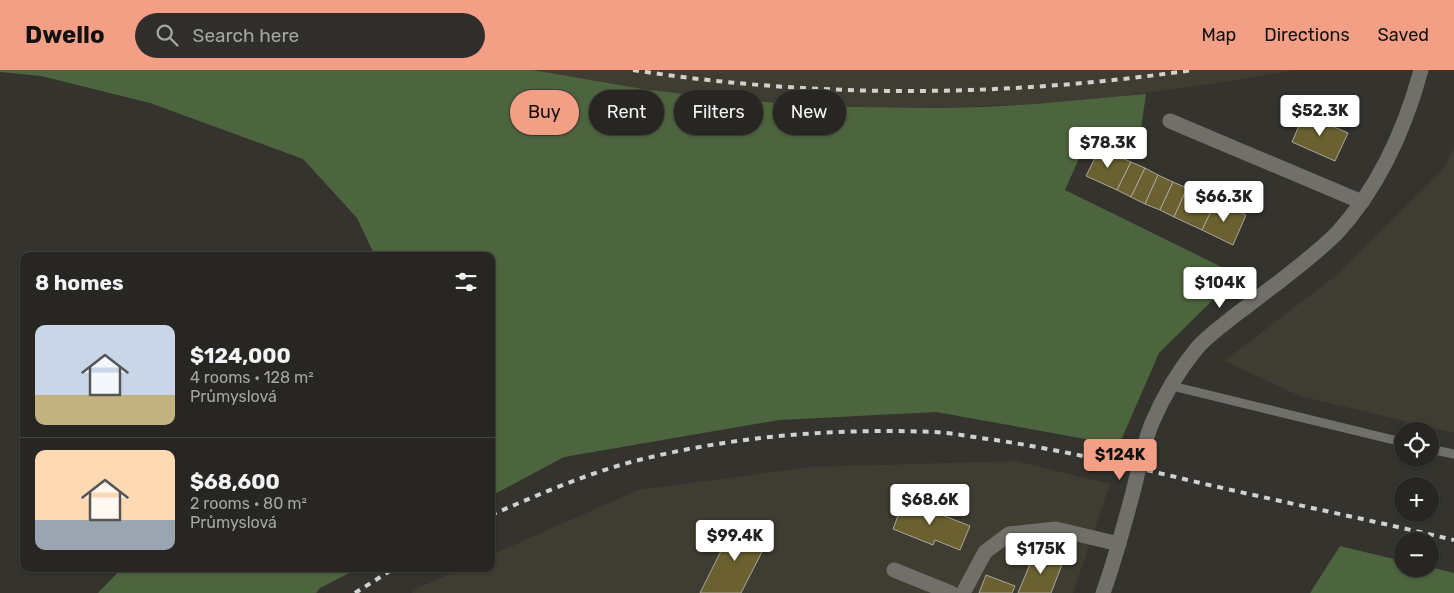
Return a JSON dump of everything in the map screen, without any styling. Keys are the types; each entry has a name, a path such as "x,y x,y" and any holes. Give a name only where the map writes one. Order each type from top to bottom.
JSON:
{"street":[{"path":"1102,593 1119,544 1152,422 1162,402 1198,347 1221,326 1316,253 1337,233 1362,202 1382,169 1395,142 1421,70"},
{"path":"1170,121 1362,202"},
{"path":"962,593 985,552 1009,534 1056,529 1119,544"},
{"path":"894,570 950,593"}],"lane":[{"path":"1172,386 1394,440"},
{"path":"1439,451 1454,454"}],"shaded area":[{"path":"533,70 1296,70 1117,97 1035,104 936,108 846,107 846,90 773,90 773,103 763,102 763,90 674,90 674,93 664,92 664,90 643,89"},
{"path":"1454,148 1454,433 1439,429 1439,422 1408,422 1300,396 1224,361 1334,277 1442,171"},
{"path":"1016,461 1110,484 1073,593 411,593 417,588 454,572 495,572 495,553 638,490 811,467"}],"green space":[{"path":"0,70 533,70 651,90 589,90 589,135 664,135 664,92 674,93 674,135 763,135 763,102 773,103 773,135 846,135 846,107 983,107 1146,94 1139,142 1093,127 1065,190 1238,275 1159,353 1119,445 936,412 779,420 564,457 495,494 495,252 373,252 357,218 303,159 150,103 41,76 0,72"},
{"path":"1340,546 1394,559 1394,577 1439,577 1439,569 1454,573 1454,593 1310,593"},
{"path":"118,572 351,572 320,588 316,593 98,593"}],"building":[{"path":"1304,114 1348,133 1335,161 1292,142"},
{"path":"1100,148 1131,162 1117,190 1086,176"},
{"path":"1131,162 1145,168 1131,197 1117,190"},
{"path":"1145,168 1158,175 1145,204 1131,197"},
{"path":"1158,175 1173,182 1160,210 1145,204"},
{"path":"1173,182 1187,188 1174,217 1160,210"},
{"path":"1187,188 1216,201 1202,230 1174,217"},
{"path":"1216,201 1246,215 1233,245 1202,230"},
{"path":"904,500 970,526 960,550 935,540 933,545 893,529"},
{"path":"735,523 768,540 741,593 700,593"},
{"path":"1035,552 1063,562 1051,593 1018,593"},
{"path":"986,575 1015,586 1012,593 979,593"}],"railway":[{"path":"633,70 773,86 913,91 983,90 1053,85 1193,70"},
{"path":"495,513 562,485 616,466 709,445 822,433 859,431 935,432 1014,443 1089,457 1454,540"},
{"path":"355,593 388,572"}]}
